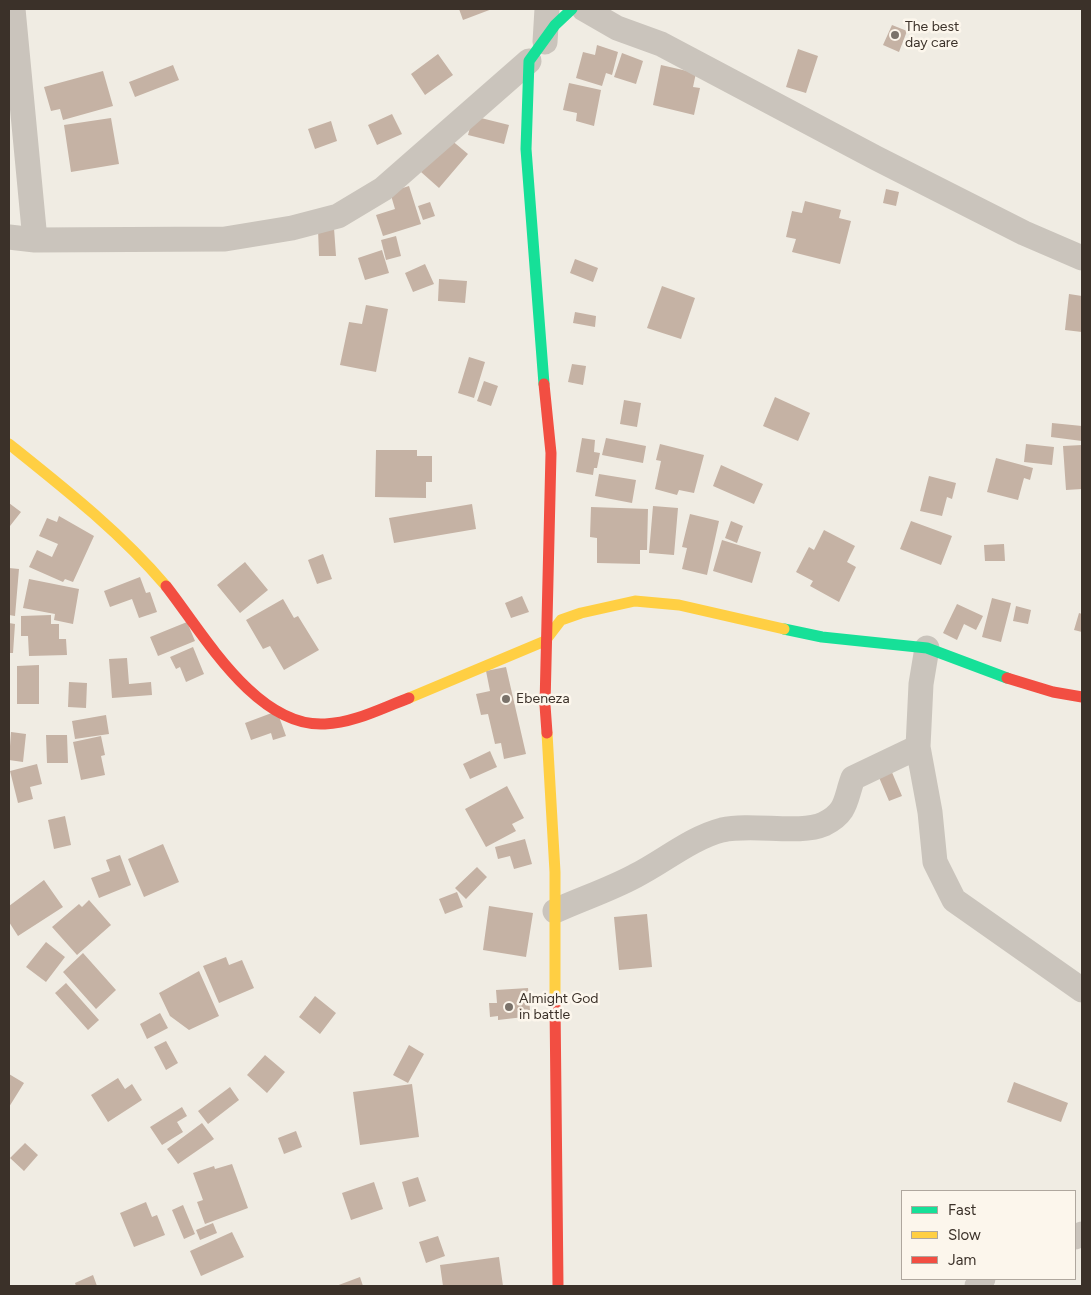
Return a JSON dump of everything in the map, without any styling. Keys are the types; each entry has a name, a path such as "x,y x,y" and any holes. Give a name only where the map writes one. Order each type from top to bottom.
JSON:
{"street":[{"path":"13,9 35,240"},
{"path":"545,42 547,9"},
{"path":"9,237 35,240 225,239 292,228 338,216 383,190 529,61 545,42 555,25 572,9"},
{"path":"584,9 617,28 661,44 876,158 1024,233 1082,258"},
{"path":"529,61 526,149 539,337 551,453 545,641 545,705 555,872 558,1286"},
{"path":"9,444 116,535 149,566 171,591 209,646 255,694 289,718 313,724 333,724 350,720 454,680 545,641 560,620 581,613 635,602 679,605 738,620 822,637 928,648 998,675 1053,692 1082,697"},
{"path":"928,648 921,684 918,746 930,812 935,862 954,900 1082,990"},
{"path":"555,911 634,877 689,845 720,830 744,826 813,828 824,824 839,813 845,804 853,778 918,746"}],"building":[{"path":"459,9 492,9 463,20"},
{"path":"892,25 907,31 899,52 883,45"},
{"path":"597,45 618,52 612,75 606,73 602,86 576,78 583,52 595,55"},
{"path":"798,49 818,56 806,93 786,87"},
{"path":"622,53 643,61 636,84 614,77"},
{"path":"438,54 453,75 425,95 411,74"},
{"path":"173,65 179,80 135,97 129,82"},
{"path":"661,65 696,73 693,87 700,88 694,115 653,105"},
{"path":"103,71 113,106 63,120 60,109 51,111 44,87"},
{"path":"569,83 601,90 594,126 576,121 577,113 563,110"},
{"path":"392,114 402,134 377,145 368,125"},
{"path":"473,116 509,125 504,144 468,135"},
{"path":"111,118 119,164 71,172 64,125"},
{"path":"331,121 337,141 315,149 308,129"},
{"path":"450,139 468,154 439,188 421,172"},
{"path":"409,186 421,224 383,236 376,215 395,209 390,192"},
{"path":"886,189 899,192 896,206 883,203"},
{"path":"805,201 841,210 839,218 851,221 840,264 792,252 796,239 786,237 792,211 802,213"},
{"path":"430,202 435,216 423,220 418,206"},
{"path":"334,228 336,256 319,256 318,229"},
{"path":"396,236 401,256 386,260 381,240"},
{"path":"382,250 389,273 365,280 358,258"},
{"path":"575,259 598,268 593,282 570,273"},
{"path":"425,264 434,284 413,292 405,273"},
{"path":"439,279 467,281 465,303 438,301"},
{"path":"662,286 695,298 681,339 647,328"},
{"path":"1069,294 1082,296 1082,332 1065,330"},
{"path":"366,305 388,309 376,372 340,365 349,322 362,324"},
{"path":"575,312 596,316 595,327 573,323"},
{"path":"469,357 485,362 474,398 458,393"},
{"path":"572,364 586,366 583,385 568,382"},
{"path":"484,381 498,386 491,406 477,401"},
{"path":"775,397 810,413 798,441 763,426"},
{"path":"624,400 641,403 637,427 620,424"},
{"path":"1052,423 1082,426 1082,441 1051,437"},
{"path":"582,438 595,440 594,452 600,453 597,468 594,468 593,475 576,472"},
{"path":"606,438 646,446 643,463 602,455"},
{"path":"660,444 704,455 694,493 679,490 677,495 655,489 661,461 656,460"},
{"path":"1026,444 1054,447 1052,465 1024,462"},
{"path":"1082,445 1082,489 1066,490 1063,446"},
{"path":"376,450 417,450 417,456 432,456 432,482 426,482 426,498 375,497"},
{"path":"996,458 1033,468 1030,480 1024,478 1018,500 987,492"},
{"path":"721,465 763,484 754,504 713,486"},
{"path":"599,474 636,480 632,503 595,496"},
{"path":"929,476 956,483 952,499 947,497 942,516 920,511"},
{"path":"9,503 21,512 10,526 9,525"},
{"path":"472,504 476,529 394,543 389,518"},
{"path":"653,506 678,508 674,555 649,553"},
{"path":"591,507 648,509 647,550 640,550 640,564 597,563 597,538 590,537"},
{"path":"690,514 719,521 707,575 682,569 687,548 682,547"},
{"path":"59,516 94,536 73,582 65,579 63,582 29,567 37,550 52,557 58,544 39,536 47,518 57,522"},
{"path":"731,521 743,526 737,543 725,538"},
{"path":"911,521 952,536 941,565 900,549"},
{"path":"824,530 855,546 847,562 856,567 839,602 810,586 813,581 796,572 809,547 814,550"},
{"path":"722,540 761,552 752,583 713,571"},
{"path":"1004,544 1005,561 985,561 984,545"},
{"path":"323,554 332,579 317,584 308,560"},
{"path":"245,562 268,590 240,613 217,585"},
{"path":"9,568 19,569 15,616 9,615"},
{"path":"140,577 146,593 150,592 157,612 139,618 132,599 110,607 104,591"},
{"path":"29,579 79,589 73,624 54,620 55,614 23,608"},
{"path":"522,596 529,612 511,618 505,603"},
{"path":"992,598 1011,603 1001,642 982,637"},
{"path":"283,599 294,618 298,616 319,650 284,670 270,646 263,649 246,620"},
{"path":"957,604 983,616 976,630 964,624 957,640 943,633"},
{"path":"1016,606 1031,610 1028,624 1013,621"},
{"path":"1079,613 1082,614 1082,632 1074,630"},
{"path":"51,615 51,624 59,624 59,639 66,639 67,655 29,656 28,636 21,636 21,616"},
{"path":"187,622 195,641 158,656 150,637"},
{"path":"9,623 15,624 13,653 9,653"},
{"path":"193,647 204,674 186,682 180,667 176,669 170,657"},
{"path":"127,658 129,684 151,682 152,695 112,698 109,659"},
{"path":"39,665 39,704 17,704 17,666"},
{"path":"506,667 526,754 504,759 501,743 495,744 488,714 481,715 476,694 490,691 486,671"},
{"path":"69,682 87,683 86,708 68,707"},
{"path":"277,711 286,736 273,740 271,733 251,740 245,723"},
{"path":"106,715 109,734 75,739 72,721"},
{"path":"11,732 26,734 23,762 9,760"},
{"path":"46,735 67,735 68,763 47,763"},
{"path":"101,736 105,755 101,756 105,775 81,780 73,742"},
{"path":"490,751 497,767 470,779 463,764"},
{"path":"37,764 42,784 30,787 33,799 18,803 10,771"},
{"path":"891,770 902,796 889,801 878,775"},
{"path":"507,786 524,818 512,824 516,831 486,847 465,809"},
{"path":"65,816 71,845 54,849 48,820"},
{"path":"525,839 532,864 514,869 510,856 498,859 495,847"},
{"path":"163,844 179,882 144,897 128,859"},
{"path":"120,855 131,885 99,898 91,878 110,871 106,860"},
{"path":"477,867 487,877 466,899 455,888"},
{"path":"44,880 63,907 18,936 9,922 9,906"},
{"path":"457,892 463,907 445,914 439,899"},
{"path":"89,900 111,925 77,955 52,927 79,904 82,907"},
{"path":"489,906 533,913 526,957 483,950"},
{"path":"647,914 652,967 619,970 614,917"},
{"path":"46,942 65,957 46,982 26,967"},
{"path":"83,953 116,990 96,1009 63,972"},
{"path":"226,957 229,965 242,960 254,988 219,1003 203,966"},
{"path":"199,971 219,1016 189,1030 170,1016 159,993"},
{"path":"66,983 99,1020 88,1030 55,993"},
{"name":"Almight God in battle","path":"528,988 530,1010 524,1011 524,1017 498,1020 498,1016 490,1017 489,1003 497,1003 496,990"},
{"path":"315,996 336,1013 320,1034 299,1017"},
{"path":"160,1013 168,1028 147,1039 140,1024"},
{"path":"166,1041 178,1063 166,1070 154,1047"},
{"path":"409,1045 424,1054 408,1083 393,1075"},
{"path":"265,1055 285,1072 267,1093 247,1075"},
{"path":"9,1074 24,1083 9,1107"},
{"path":"118,1078 125,1089 132,1084 142,1100 108,1122 91,1095"},
{"path":"1014,1082 1068,1103 1061,1122 1007,1102"},
{"path":"412,1084 419,1137 360,1145 353,1092"},
{"path":"230,1087 239,1100 208,1124 198,1111"},
{"path":"182,1107 187,1116 177,1122 183,1132 162,1145 150,1127"},
{"path":"202,1123 214,1139 178,1164 167,1149"},
{"path":"296,1131 302,1147 284,1154 278,1138"},
{"path":"25,1143 38,1155 24,1171 10,1158"},
{"path":"232,1164 248,1208 205,1224 197,1202 203,1200 193,1173 214,1166 215,1169"},
{"path":"418,1177 426,1201 409,1207 402,1182"},
{"path":"374,1182 383,1209 351,1220 342,1193"},
{"path":"146,1202 152,1217 157,1215 165,1235 134,1247 120,1213"},
{"path":"183,1205 195,1234 184,1239 172,1210"},
{"path":"213,1223 217,1233 200,1240 196,1230"},
{"path":"232,1232 244,1257 201,1276 190,1251"},
{"path":"438,1236 445,1256 426,1263 419,1242"},
{"path":"499,1257 503,1286 443,1286 440,1265"},
{"path":"93,1275 97,1286 76,1286 75,1283"},
{"path":"360,1277 363,1286 336,1286"}],"traffic: fast":[{"path":"544,384 526,149 529,61 555,25 572,9"},
{"path":"784,629 822,637 927,648 1007,678"}],"traffic: slow":[{"path":"9,444 111,529 166,586"},
{"path":"409,698 545,641 561,620 581,613 635,601 679,605 784,629"},
{"path":"547,733 555,872 555,1003"}],"traffic: jam":[{"path":"544,384 551,453 545,705 547,733"},
{"path":"166,586 214,651 234,674 254,694 276,711 300,721 325,724 336,723 368,714 409,698"},
{"path":"1007,678 1053,692 1082,697"},
{"path":"555,1003 558,1286"}],"place":[{"name":"The best day care","path":"895,35"},
{"name":"Ebeneza","path":"506,699"},
{"name":"Almight God in battle","path":"509,1007"}]}
